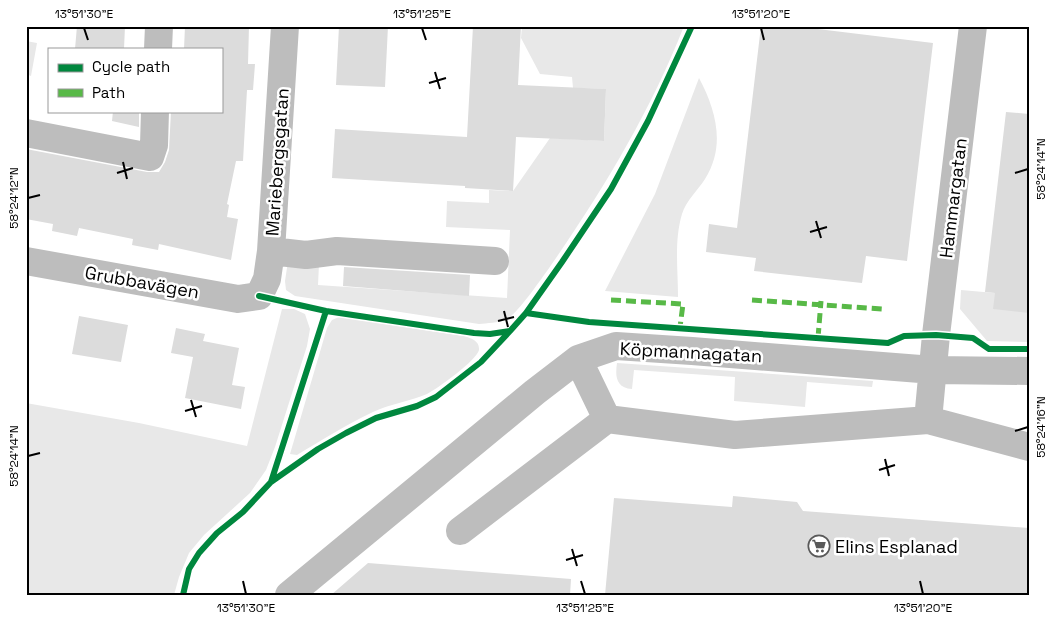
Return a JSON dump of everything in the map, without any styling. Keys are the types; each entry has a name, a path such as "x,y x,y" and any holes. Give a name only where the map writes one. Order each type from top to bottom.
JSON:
{"street":[{"path":"158,48 159,26"},
{"name":"Mariebergsgatan","path":"259,296 267,279 271,251 285,26"},
{"name":"Hammargatan","path":"928,420 974,26"},
{"path":"26,133 150,157 154,145 155,112"},
{"path":"271,251 306,255 338,251 495,261"},
{"name":"Grubbavägen","path":"26,261 238,299 259,296"},
{"name":"Köpmannagatan","path":"289,595 535,392 578,359 616,346 692,350 933,370 1029,371"},
{"path":"578,359 607,419"},
{"path":"460,531 607,419 735,435 928,420 1029,447"}],"shaded area":[{"path":"522,26 684,26 656,90 623,153 567,242 521,306 505,320 479,324 295,296 286,290 285,281 288,261 319,264 318,285 507,298 510,230 446,227 447,201 489,203 489,190 513,191 550,138 604,141 606,89 573,88 572,77 540,74 521,38"},
{"path":"26,41 37,43 31,76 26,74"},
{"path":"699,78 714,115 717,141 715,154 705,179 686,205 682,214 677,245 678,297 605,291 655,194"},
{"path":"961,290 995,293 1029,313 1029,342 987,341 960,309"},
{"path":"282,309 294,309 305,314 310,329 307,346 275,447 266,470 250,493 204,535 189,553 174,595 26,595 26,403 139,423 247,446"},
{"path":"339,317 464,336 477,342 479,350 477,355 464,367 427,394 373,412 297,455 290,454 327,328 332,320"},
{"path":"617,363 873,381 872,387 807,382 805,407 734,401 735,377 634,370 632,389 627,388 618,381"}],"building":[{"path":"77,26 125,26 124,48 75,48"},
{"path":"185,26 249,26 248,64 255,64 253,90 247,90 243,161 236,161 227,204 229,205 227,217 238,219 231,260 159,244 158,250 132,245 133,239 79,228 77,236 52,231 53,224 26,219 26,149 147,172 159,172 169,150 171,112 222,112 222,48 184,48"},
{"path":"339,26 388,26 385,87 336,85"},
{"path":"473,26 521,26 518,85 606,89 604,141 516,137 513,191 465,188 465,186 332,178 335,129 467,137"},
{"path":"761,26 793,26 933,43 907,261 866,256 862,283 754,271 756,258 706,252 709,224 737,228"},
{"path":"113,112 139,112 139,127 112,121"},
{"path":"1006,112 1029,114 1029,313 993,309 995,293 985,292"},
{"path":"344,267 470,275 469,296 343,286"},
{"path":"79,316 128,325 121,362 72,354"},
{"path":"176,328 205,334 203,341 239,348 232,385 245,387 241,409 185,398 193,357 171,353"},
{"name":"Elins Esplanad","path":"733,496 797,502 803,511 1029,528 1029,595 605,595 614,498 732,507"},
{"path":"368,563 571,579 570,595 331,595"}],"marked path":[{"path":"611,300 683,304 680,327"},
{"path":"752,300 882,309"},
{"path":"818,338 821,301"}],"cycle path":[{"path":"183,595 189,569 199,553 217,533 243,512 271,482 318,449 346,433 376,418 417,406 436,397 481,362 510,331 526,313 611,189 648,121 692,26"},
{"path":"259,296 326,311 474,333 490,334 510,331"},
{"path":"271,482 326,311"},
{"path":"526,313 589,322 888,343 904,336 936,335 973,338 989,349 1029,349"}],"place":[{"name":"Elins Esplanad","path":"819,546"}]}
